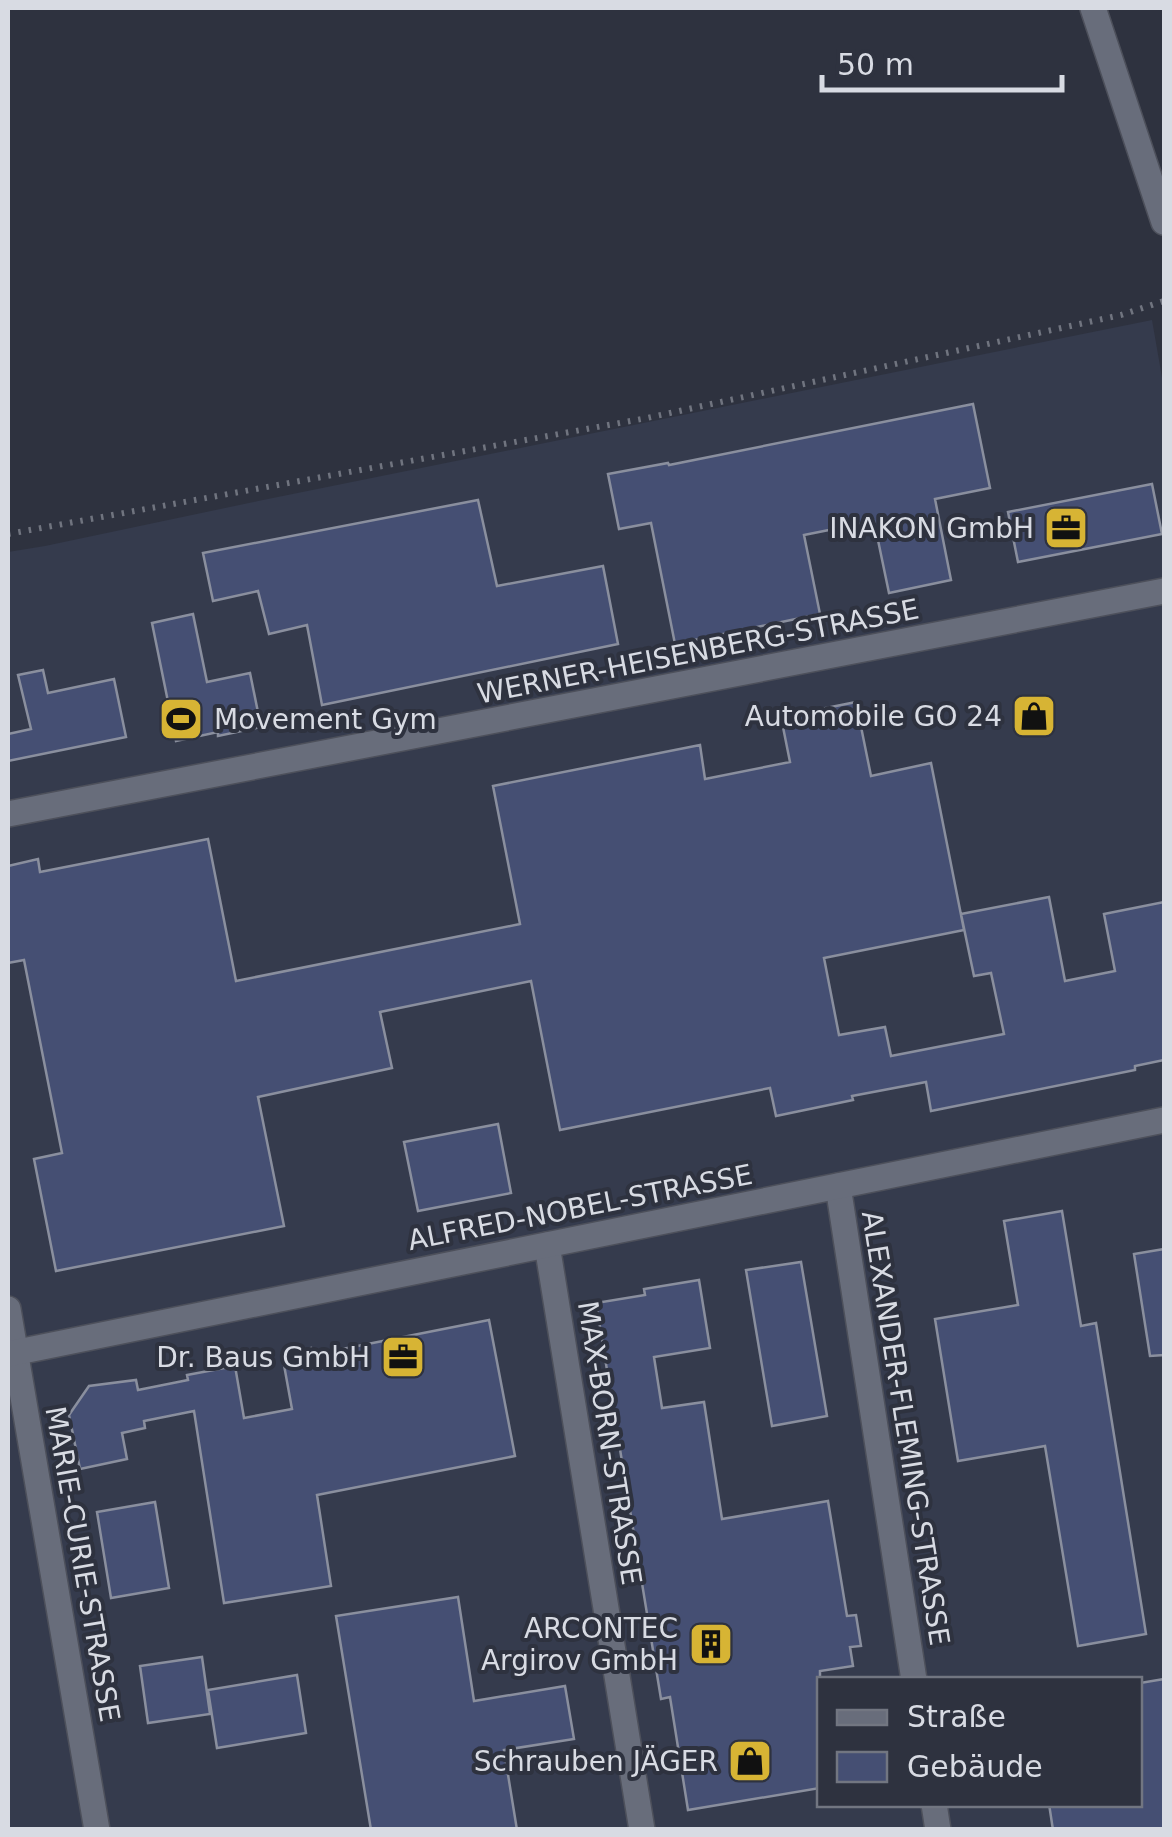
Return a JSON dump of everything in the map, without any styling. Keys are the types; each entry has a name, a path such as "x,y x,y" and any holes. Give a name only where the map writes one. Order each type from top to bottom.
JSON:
{"street":[{"path":"1093,8 1164,222"},
{"name":"WERNER-HEISENBERG-STRASSE","path":"8,814 1164,591"},
{"name":"ALFRED-NOBEL-STRASSE","path":"12,1353 1164,1120"},
{"name":"ALEXANDER-FLEMING-STRASSE","path":"838,1186 914,1677"},
{"name":"MAX-BORN-STRASSE","path":"546,1245 642,1830"},
{"name":"MARIE-CURIE-STRASSE","path":"8,1309 12,1353 97,1830"}],"path":[{"path":"8,534 646,418 1122,315 1164,301"}],"shaded area":[{"path":"1152,320 1164,389 1164,1829 8,1830 8,552"}],"building":[{"path":"973,404 990,488 935,499 951,580 889,593 874,521 804,535 820,614 675,644 651,523 619,529 608,474"},
{"path":"1152,484 1162,534 1018,562 1008,512"},
{"path":"478,500 497,586 603,566 618,644 322,705 307,625 269,634 258,591 213,601 203,553"},
{"path":"193,614 207,682 250,673 261,727 176,741 152,623"},
{"path":"43,670 48,693 114,679 126,737 8,761 8,734 31,729 18,675"},
{"path":"856,702 871,776 931,763 964,930 824,958 839,1035 885,1027 891,1056 1004,1034 991,973 974,976 961,914 1049,897 1065,981 1115,971 1104,914 1164,902 1164,1060 1135,1066 1135,1070 931,1111 926,1082 776,1116 770,1088 560,1130 531,981 380,1012 392,1068 258,1097 284,1226 56,1271 34,1159 62,1153 24,960 8,963 8,866 38,859 40,872 208,839 236,981 520,924 493,786 700,745 705,779 790,762 781,717"},
{"path":"498,1124 511,1193 418,1211 404,1142"},
{"path":"1062,1211 1081,1326 1096,1323 1146,1634 1078,1646 1045,1446 958,1461 935,1319 1018,1305 1004,1221"},
{"path":"1164,1249 1164,1355 1150,1356 1134,1254"},
{"path":"801,1262 827,1416 772,1426 746,1270"},
{"path":"699,1280 710,1348 654,1357 662,1408 704,1402 722,1519 828,1501 847,1616 856,1615 861,1646 850,1647 853,1666 820,1671 817,1677 817,1788 688,1810 670,1697 661,1699 596,1303 645,1295 644,1289"},
{"path":"489,1320 515,1456 317,1495 331,1586 224,1603 194,1411 144,1421 145,1428 122,1433 127,1459 80,1469 69,1415 89,1386 136,1380 138,1390 235,1366 244,1418 292,1409 282,1354 311,1348 312,1355"},
{"path":"155,1502 169,1588 111,1598 97,1512"},
{"path":"458,1597 474,1701 565,1686 574,1739 504,1750 517,1830 371,1830 336,1616"},
{"path":"202,1657 210,1714 148,1723 140,1666"},
{"path":"297,1675 306,1733 217,1748 208,1690"},
{"path":"1164,1679 1164,1830 1053,1830 1049,1807 1142,1807 1142,1683"}],"place":[{"name":"INAKON GmbH","path":"1066,528"},
{"name":"Automobile GO 24","path":"1034,716"},
{"name":"Movement Gym","path":"181,719"},
{"name":"Dr. Baus GmbH","path":"403,1357"},
{"name":"ARCONTEC Argirov GmbH","path":"711,1644"},
{"name":"Schrauben JÄGER","path":"750,1761"}]}
